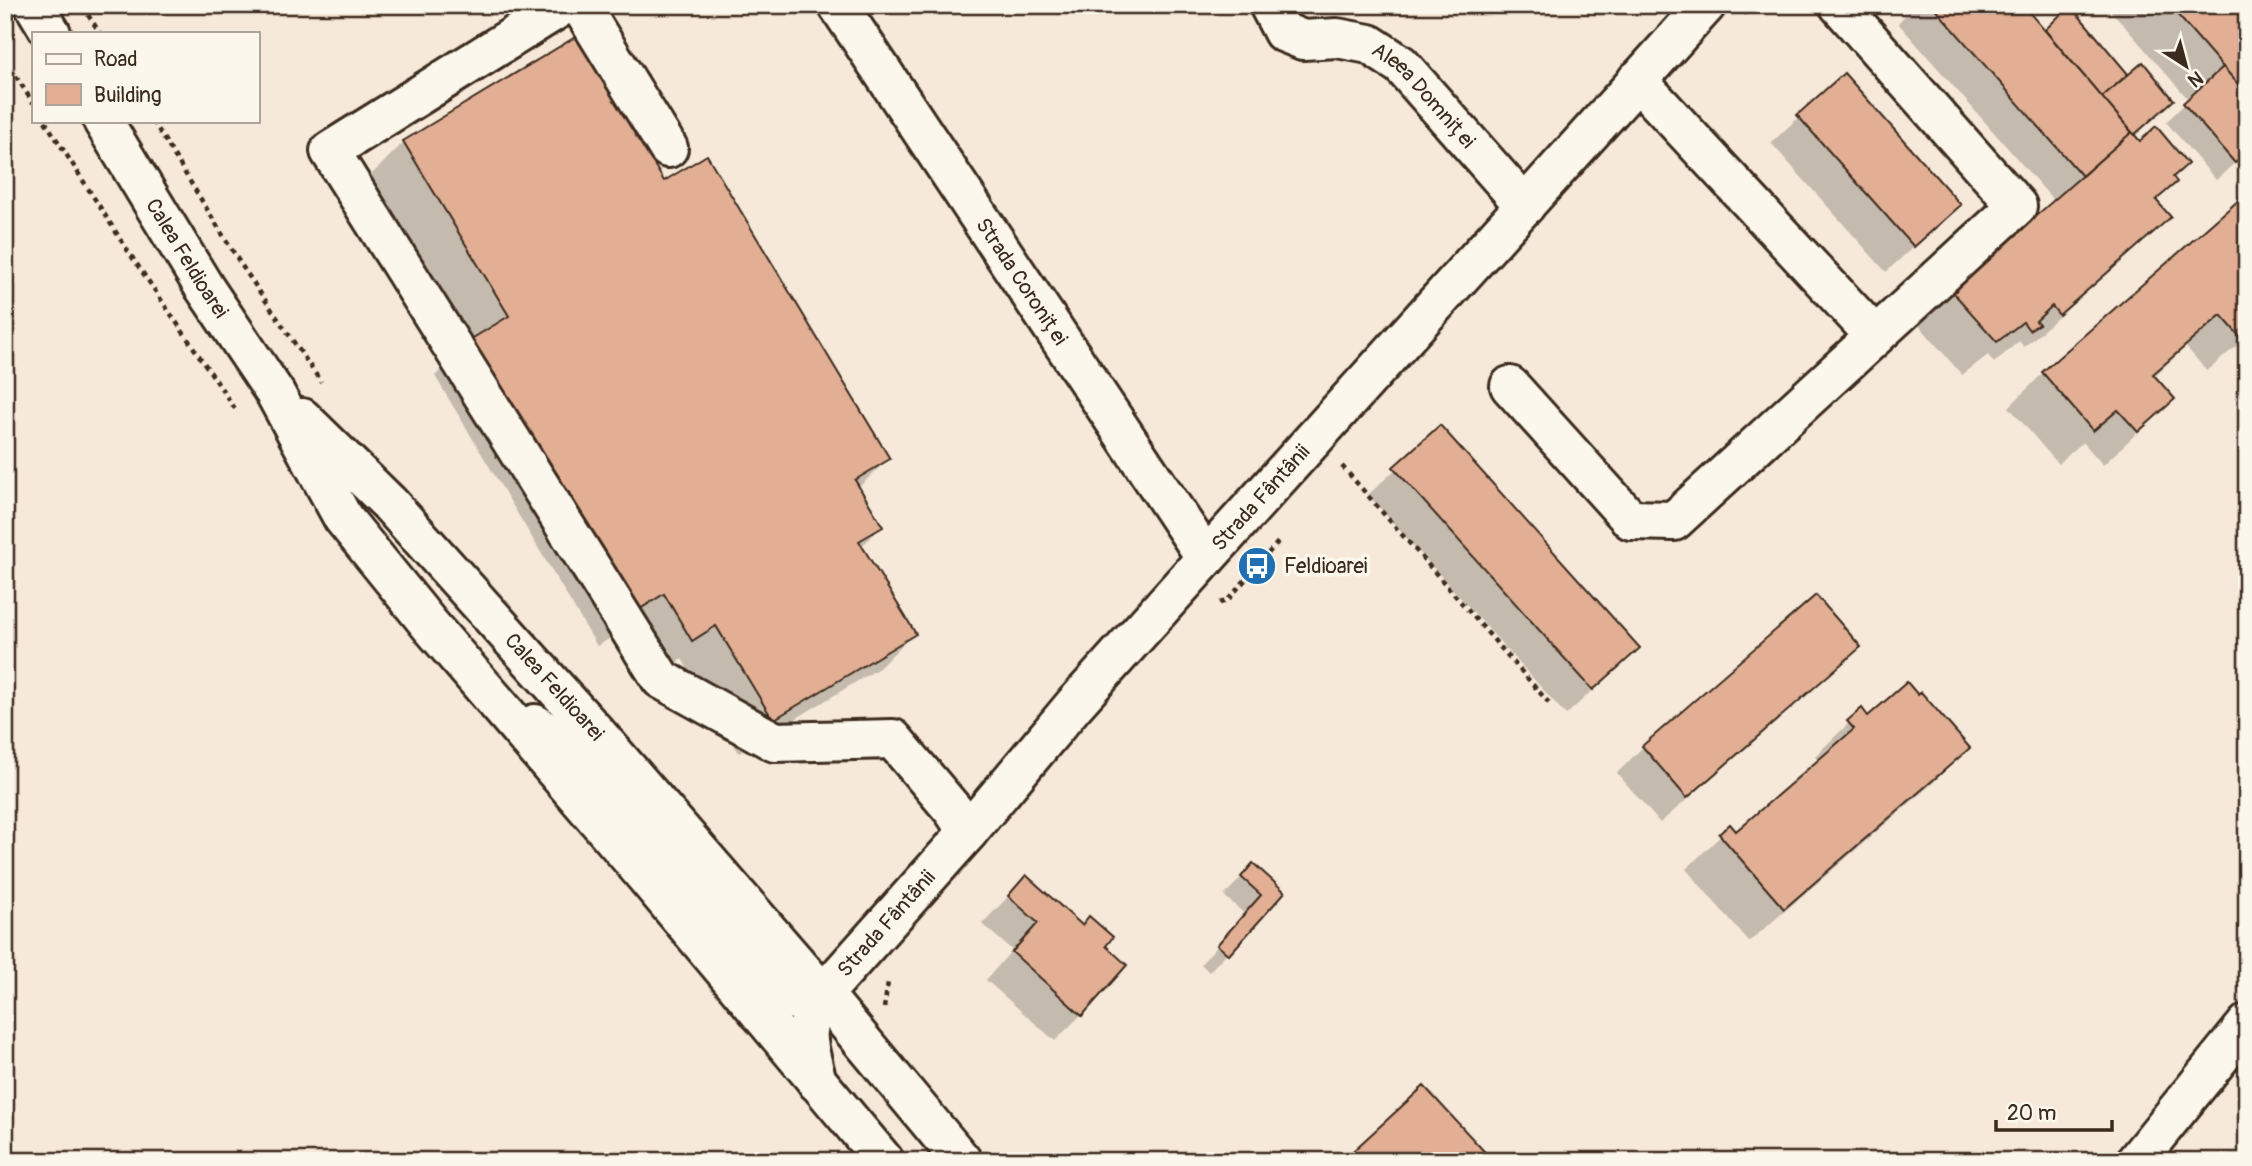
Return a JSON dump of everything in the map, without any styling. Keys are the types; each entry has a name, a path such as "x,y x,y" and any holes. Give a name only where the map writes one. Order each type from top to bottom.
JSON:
{"main road":[{"path":"34,5 50,32"},
{"path":"564,5 330,151 661,679 775,742 893,739 953,810 968,832"},
{"path":"580,5 668,148"},
{"name":"Strada Coroniței","path":"838,5 1206,558"},
{"name":"Aleea Domniței","path":"1269,5 1283,32 1303,40 1337,38 1370,44 1401,65 1525,206"},
{"name":"Strada Fântânii","path":"817,1082 807,1030 809,1018 823,994 968,832 1074,705 1706,5"},
{"path":"1510,386 1631,520 1674,521 2017,206 1839,5"},
{"path":"1637,80 1875,336"},
{"name":"Calea Feldioarei","path":"104,122 204,288 275,393 343,518 429,624 884,1161"},
{"name":"Calea Feldioarei","path":"275,393 390,503 598,735 823,994 962,1161"},
{"name":"Calea Feldioarei","path":"485,687 582,758 788,996 794,1000 823,994"},
{"path":"2136,1161 2247,1024"}],"path":[{"path":"82,5 99,32"},
{"path":"1743,15 1752,5"},
{"path":"5,59 32,101"},
{"path":"154,122 240,263 321,383"},
{"path":"1317,437 1549,703"},
{"path":"1217,604 1227,601 1278,542 1278,531"},
{"path":"884,1011 889,976"}],"building":[{"path":"1932,5 2023,5 2132,132 2082,176"},
{"path":"2070,5 2128,74 2102,97 2045,30"},
{"path":"2169,5 2247,5 2247,94 2223,67"},
{"path":"577,36 664,181 707,155 890,459 855,480 883,527 859,541 916,634 773,720 716,626 692,641 664,594 632,614 468,341 509,316 403,141"},
{"path":"2143,62 2174,100 2134,135 2102,97"},
{"path":"2223,67 2247,94 2247,153 2235,163 2183,103"},
{"path":"1844,73 1961,205 1914,247 1797,115"},
{"path":"2156,126 2188,164 2173,177 2177,182 2156,200 2171,217 2059,315 2052,306 2036,321 2039,324 2029,330 2023,322 1997,342 1951,290 2132,132 2140,141"},
{"path":"2247,193 2247,335 2242,339 2221,315 2153,374 2175,399 2138,432 2118,410 2093,431 2042,372"},
{"path":"1440,425 1640,648 1593,690 1393,467"},
{"path":"1816,595 1861,647 1687,798 1642,746"},
{"path":"1907,682 1918,695 1921,692 1970,748 1784,909 1719,834 1730,824 1736,831 1854,729 1847,721 1862,708 1868,716"},
{"path":"1253,863 1285,892 1229,955 1217,945 1261,895 1241,877"},
{"path":"1026,875 1082,925 1089,916 1113,937 1106,946 1127,965 1082,1016 1012,952 1038,923 1008,896"},
{"path":"1424,1086 1493,1161 1342,1161"}],"place":[{"name":"Feldioarei","path":"1257,566"}]}
